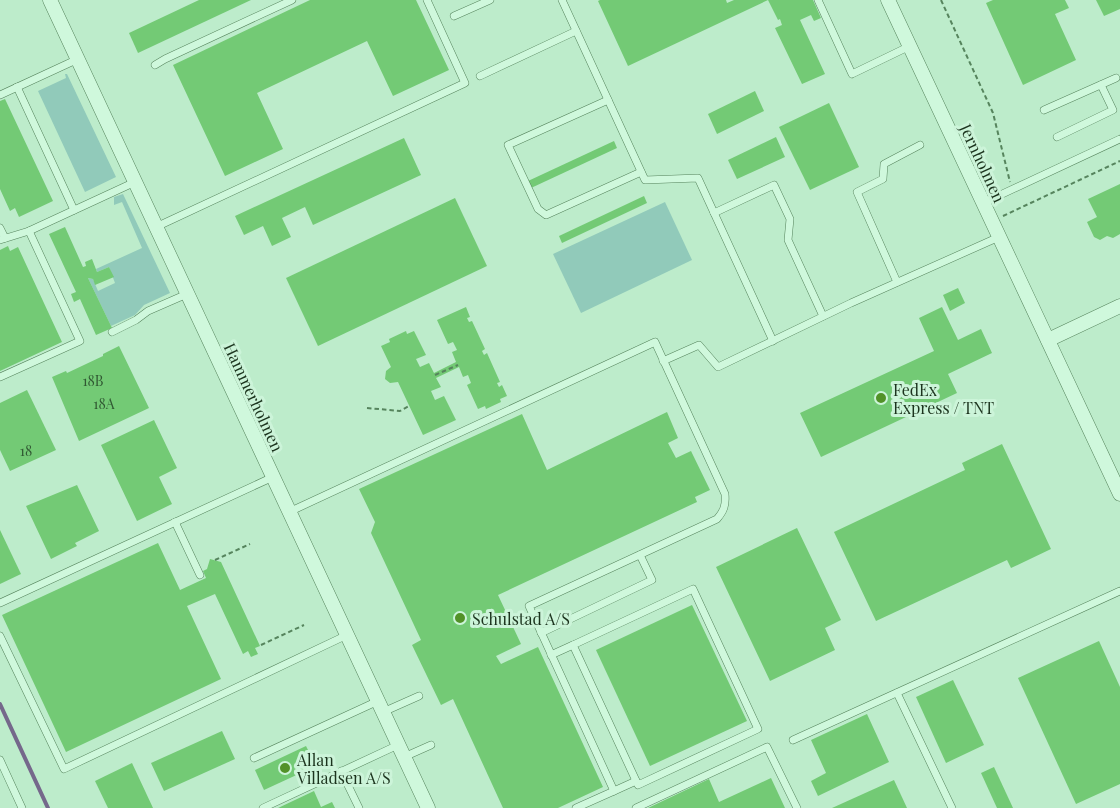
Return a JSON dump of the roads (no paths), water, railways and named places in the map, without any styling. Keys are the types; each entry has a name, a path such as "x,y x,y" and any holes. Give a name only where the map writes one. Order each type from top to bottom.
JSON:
{"street":[{"name":"Hammerholmen","path":"50,0 428,808"},
{"name":"Jernholmen","path":"888,0 1120,494"},
{"path":"1048,340 1120,306"}],"lane":[{"path":"155,65 292,0"},
{"path":"156,227 465,83 427,0"},
{"path":"454,16 490,0"},
{"path":"562,0 645,180 698,178 773,340"},
{"path":"818,0 852,74 910,46"},
{"path":"480,76 576,31"},
{"path":"0,95 78,59"},
{"path":"1044,110 1116,78"},
{"path":"1057,137 1113,110 1101,85"},
{"path":"17,87 74,210"},
{"path":"608,100 508,145 516,163 538,209 546,215 641,172"},
{"path":"983,203 1120,139"},
{"path":"897,282 857,192 883,179 884,164 920,145"},
{"path":"0,228 2,239 29,231 135,182"},
{"path":"714,213 774,185 790,219 788,240 823,316"},
{"path":"0,377 80,341 29,231"},
{"path":"663,361 699,345 718,367 823,316 999,237"},
{"path":"112,332 148,311 187,294"},
{"path":"290,512 655,342 725,494 726,503 723,513 717,519 529,606 614,790"},
{"path":"0,603 273,477"},
{"path":"175,522 200,575"},
{"path":"542,633 652,580 640,555"},
{"path":"552,655 573,645 693,589 758,729 638,785 573,645"},
{"path":"793,740 1120,591"},
{"path":"0,636 64,769 347,635"},
{"path":"897,693 952,808"},
{"path":"254,758 380,706 419,696"},
{"path":"263,808 341,771 401,751 431,745"},
{"path":"636,808 767,747 796,808"},
{"path":"0,760 22,808"},
{"path":"341,771 359,808"},
{"path":"576,808 636,781"}],"waterway":[{"path":"0,704 48,808"}],"place":[{"name":"FedEx Express / TNT","path":"881,398"},
{"name":"Schulstad A/S","path":"460,618"},
{"name":"Allan Villadsen A/S","path":"285,768"}]}
